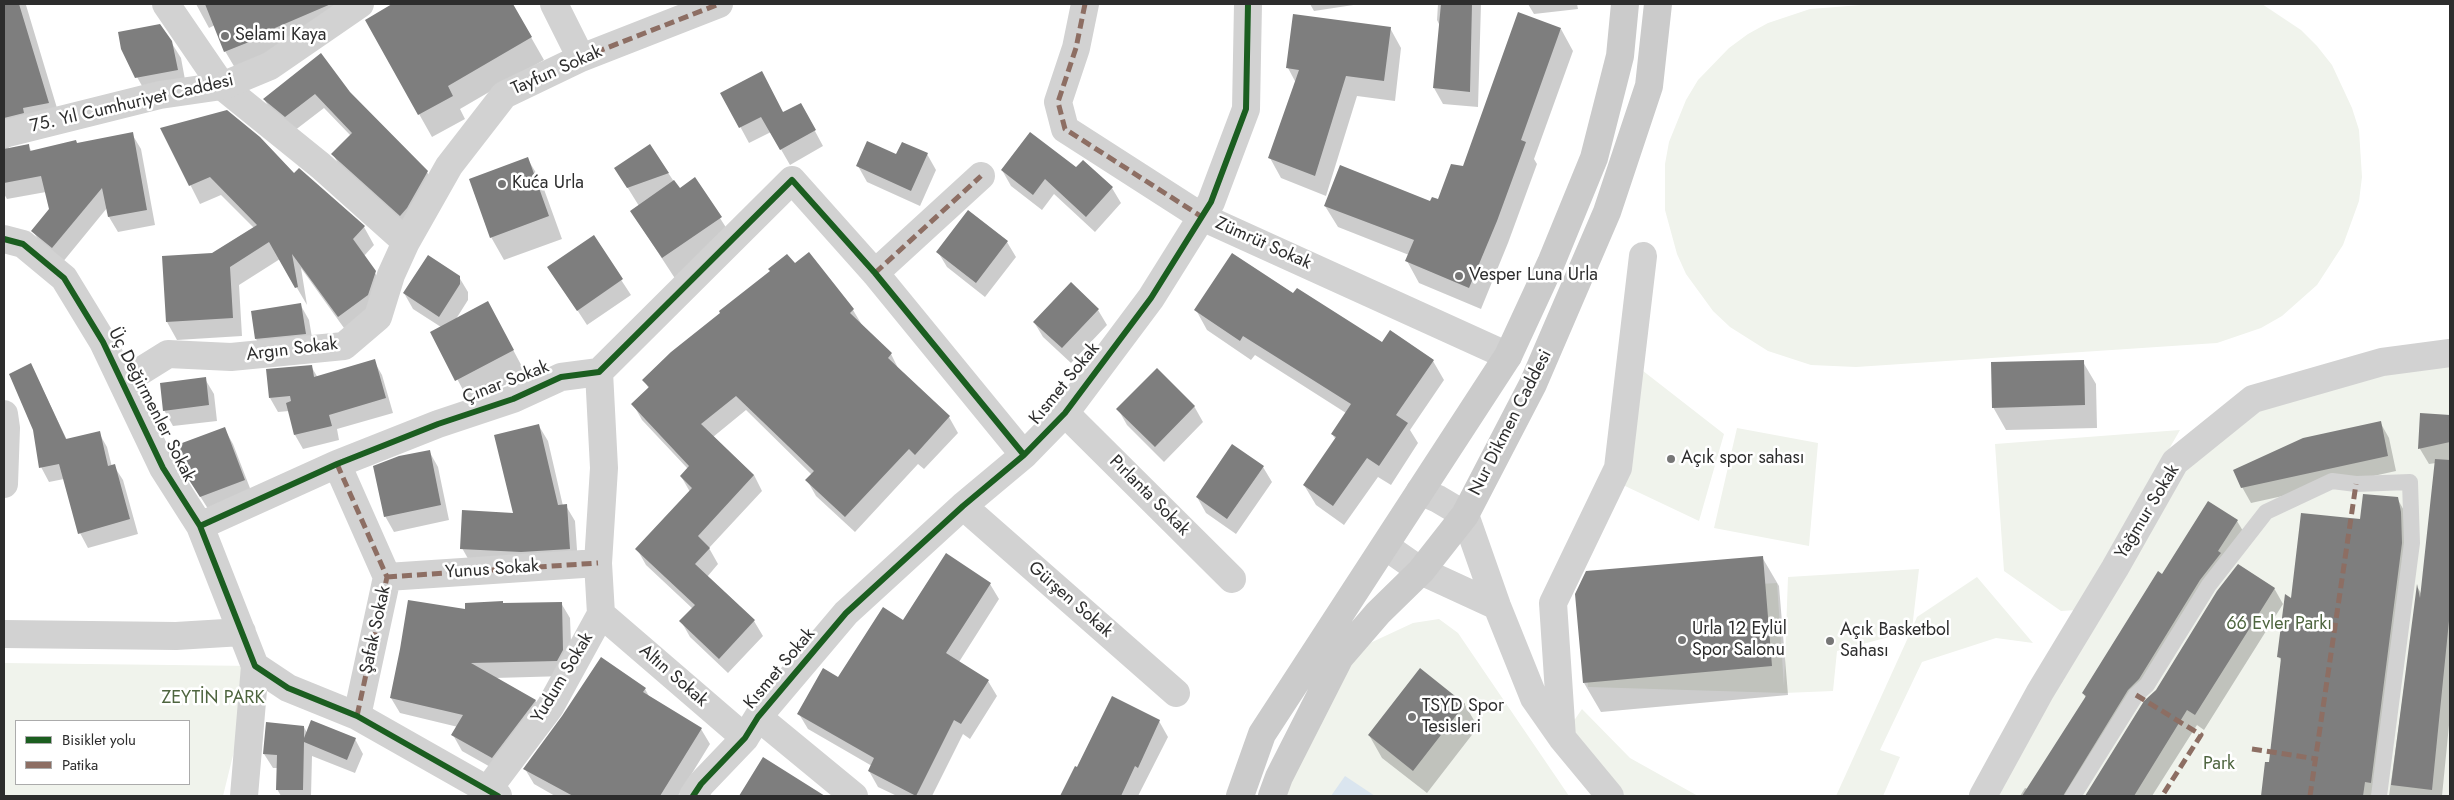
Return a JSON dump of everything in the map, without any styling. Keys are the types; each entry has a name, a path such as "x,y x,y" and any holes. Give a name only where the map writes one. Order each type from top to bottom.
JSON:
{"main road":[{"name":"Nur Dikmen Caddesi","path":"1240,796 1262,734 1508,356 1552,263 1594,158 1620,56 1624,4"},
{"name":"Nur Dikmen Caddesi","path":"1272,796 1279,778 1340,657 1378,613 1420,571 1465,515 1533,384 1607,212 1648,86 1658,4"}],"street":[{"path":"166,4 222,86 321,166 406,242"},
{"name":"75. Yıl Cumhuriyet Caddesi","path":"4,134 160,95 222,86 270,66 360,4"},
{"path":"554,4 582,58"},
{"name":"Tayfun Sokak","path":"406,242 449,166 504,95 582,58 719,4"},
{"name":"Zümrüt Sokak","path":"1085,4 1076,48 1058,102 1065,129 1202,216 1508,356"},
{"name":"Kısmet Sokak","path":"693,796 701,784 752,728 846,613 963,506 1024,455 1065,413 1151,298 1211,202 1246,109 1248,4"},
{"path":"875,273 981,176"},
{"path":"601,614 598,563 604,468 599,372 792,180 875,273 1024,455"},
{"name":"Üç Değirmenler Sokak","path":"4,239 24,244 64,278 103,342 163,468 200,526 255,666"},
{"name":"Argın Sokak","path":"123,382 168,354 231,357 344,346 378,317 391,275 406,242"},
{"path":"1562,738 1553,603 1618,468 1643,256"},
{"name":"Yağmur Sokak","path":"1983,796 2040,692 2115,568 2175,462 2253,399 2382,362 2450,353"},
{"name":"Çınar Sokak","path":"200,526 337,464 438,424 513,399 561,377 599,372"},
{"name":"Pırlanta Sokak","path":"1065,413 1232,579"},
{"path":"4,414 6,428 4,484"},
{"name":"Şafak Sokak","path":"337,464 387,577 358,716"},
{"path":"1420,492 1438,499 1465,515 1497,606 1534,698 1562,738 1610,796"},
{"name":"Gürşen Sokak","path":"963,506 1176,693"},
{"path":"1384,546 1420,571 1497,606"},
{"name":"Yunus Sokak","path":"387,577 598,563"},
{"name":"Altın Sokak","path":"601,614 752,728 854,796"},
{"name":"Yudum Sokak","path":"489,794 550,707 601,614"},
{"path":"4,634 176,636 242,632"},
{"path":"244,796 255,666 288,688 358,716 489,794"}],"lane":[{"path":"2073,796 2136,695 2147,685 2208,585 2266,512 2332,481 2356,484 2410,482 2412,543 2379,796"}],"green space":[{"path":"1874,4 2262,4 2301,30 2317,46 2332,65 2352,108 2359,130 2362,177 2359,201 2343,245 2317,285 2282,316 2261,328 2217,343 1856,367 1811,365 1768,351 1730,327 1713,311 1686,274 1677,254 1665,210 1665,164 1669,142 1686,100 1698,80 1729,48 1748,34 1768,23 1810,9"},
{"name":"66 Evler Parkı","path":"2450,353 2450,796 1983,796 2175,462 2253,399"},
{"name":"Açık spor sahası","path":"1638,367 1724,434 1699,521 1623,485"},
{"path":"1737,428 1818,443 1809,546 1714,528"},
{"path":"2180,430 2076,610 2061,611 2004,571 1995,444"},
{"path":"1919,569 1912,629 1917,617 1977,577 2033,643 1996,638 1922,662 1880,750 1900,757 1883,796 1836,796 1911,631 1837,651 1833,691 1784,693 1588,687 1578,594 1777,583 1784,686 1788,577"},
{"name":"TSYD Spor Tesisleri","path":"1439,619 1458,633 1569,796 1272,796 1340,657 1413,623"},
{"name":"ZEYTİN PARK","path":"4,663 255,666 223,796 4,796"},
{"path":"1582,709 1630,758 1698,796 1616,796 1562,738"}],"shaded area":[{"path":"1345,776 1375,796 1331,796"}],"building":[{"path":"4,4 19,4 49,103 23,108 24,113 4,118"},
{"path":"205,4 331,4 268,31 269,34 224,52"},
{"path":"392,4 513,4 532,37 448,86 453,96 418,115 365,20"},
{"path":"1441,4 1472,4 1470,92 1433,88"},
{"path":"1518,12 1561,28 1521,140 1526,142 1497,221 1469,288 1405,261 1414,240 1324,206 1340,165 1430,201 1432,197 1438,199 1451,164 1463,166"},
{"path":"1293,14 1391,27 1384,81 1346,76 1315,176 1268,158 1299,70 1286,68"},
{"path":"160,24 172,41 178,70 135,78 121,49 118,32"},
{"path":"321,53 350,92 428,171 407,208 400,216 331,154 352,133 315,94 285,117 263,99"},
{"path":"762,71 783,112 801,103 816,130 780,150 761,117 739,128 720,93"},
{"path":"227,110 260,137 294,173 299,168 365,226 353,239 376,271 368,295 338,317 292,254 298,287 295,288 269,242 230,267 233,318 166,322 162,256 212,253 257,225 210,177 189,186 160,128"},
{"path":"133,132 147,210 108,217 102,188 52,248 31,231 49,209 41,176 4,183 4,149 29,144 30,151 76,140 77,143"},
{"path":"1030,132 1076,167 1083,160 1113,187 1086,217 1045,179 1033,195 1001,170"},
{"path":"867,141 896,154 902,142 928,153 911,191 856,166"},
{"path":"650,144 669,173 627,188 614,168"},
{"path":"528,157 549,216 490,238 469,179"},
{"path":"695,177 722,217 662,258 630,211 674,180 680,188"},
{"path":"968,210 1008,241 976,283 936,252"},
{"path":"594,235 623,279 577,311 547,267"},
{"path":"809,252 854,309 850,313 892,353 888,358 950,416 915,455 909,449 845,517 805,480 814,471 736,396 701,424 754,475 698,536 710,548 695,564 755,620 719,659 679,621 695,605 635,549 692,488 680,476 689,466 631,404 649,387 642,380 671,352 720,313 719,311 770,271 768,269 787,254 795,263"},
{"path":"1232,253 1293,293 1297,288 1382,342 1390,330 1434,360 1396,415 1408,423 1379,466 1367,458 1333,506 1303,485 1336,437 1331,434 1351,404 1243,336 1240,341 1194,310"},
{"path":"428,255 460,276 460,284 439,317 403,293"},
{"path":"1071,282 1099,309 1062,348 1033,322"},
{"path":"488,301 514,350 455,381 430,332"},
{"path":"301,303 306,334 255,339 251,311"},
{"path":"375,359 386,398 329,415 332,426 294,435 286,403 291,401 290,396 269,398 266,369 312,365 314,377"},
{"path":"2084,360 2085,405 1992,408 1991,362"},
{"path":"31,363 66,439 100,431 108,466 115,464 130,519 78,534 59,464 39,468 33,430 9,374"},
{"path":"1157,368 1195,406 1155,447 1116,409"},
{"path":"206,377 209,405 163,411 160,383"},
{"path":"2420,413 2450,415 2450,442 2418,449"},
{"path":"2381,421 2388,456 2241,488 2233,470 2303,438"},
{"path":"539,424 558,505 567,504 570,549 521,552 460,549 462,510 513,513 494,435"},
{"path":"225,427 245,480 200,497 182,469 174,446"},
{"path":"1232,444 1264,466 1227,519 1196,497"},
{"path":"430,450 441,505 384,517 373,466 399,456"},
{"path":"2435,459 2450,460 2450,611 2432,790 2391,785 2417,584 2420,598"},
{"path":"2363,494 2398,497 2401,512 2402,543 2371,783 2365,782 2363,796 2261,796 2265,762 2269,762 2281,658 2277,657 2285,594 2291,598 2301,513 2360,519"},
{"path":"2208,501 2238,520 2218,551 2221,553 2200,580 2139,679 2128,690 2063,796 2022,796 2086,696 2082,693 2158,571 2162,574"},
{"path":"946,553 991,583 946,653 989,680 961,724 954,720 916,796 868,771 874,758 797,714 823,668 838,677 883,607 903,620"},
{"name":"Urla 12 Eylül Spor Salonu","path":"1763,556 1772,666 1583,683 1575,594 1586,571"},
{"path":"2238,564 2275,588 2195,715 2187,710 2134,796 2085,796 2144,701 2156,690 2217,591"},
{"path":"408,600 465,609 465,603 503,601 503,603 562,602 563,650 557,661 471,663 536,700 492,758 451,735 463,715 390,698"},
{"path":"601,657 646,688 643,692 702,728 660,796 573,796 523,769 562,716"},
{"path":"1420,668 1465,704 1413,771 1368,735"},
{"path":"1112,696 1160,720 1138,768 1135,766 1121,796 1060,796 1075,766 1077,767"},
{"path":"311,720 356,738 347,760 304,742 303,790 276,790 277,755 263,754 266,722 304,726 304,738"},
{"path":"763,757 825,796 739,796"}],"marked path":[{"path":"581,58 719,4"},
{"path":"1085,4 1076,48 1058,102 1065,129 1202,217"},
{"path":"875,273 981,176"},
{"path":"337,464 387,577 357,716"},
{"path":"2310,796 2356,484"},
{"path":"387,577 598,563"},
{"path":"2136,695 2201,735 2162,796"},
{"path":"2252,749 2317,759"}],"cycle path":[{"path":"693,796 701,784 745,738 758,717 846,613 963,506 1024,455 1065,413 1151,298 1211,202 1246,109 1248,4"},
{"path":"200,526 337,464 438,424 513,399 561,377 599,372 792,180 875,273 1024,455"},
{"path":"4,239 23,244 64,278 103,342 163,468 200,526 255,666 288,688 357,716 498,796"}],"place":[{"name":"Selami Kaya","path":"225,36"},
{"name":"Kuća Urla","path":"502,184"},
{"name":"Vesper Luna Urla","path":"1459,276"},
{"name":"Açık spor sahası","path":"1671,459"},
{"name":"Urla 12 Eylül Spor Salonu","path":"1682,640"},
{"name":"Açık Basketbol Sahası","path":"1830,641"},
{"name":"TSYD Spor Tesisleri","path":"1412,717"}],"park label":[{"name":"Park","path":"2219,765"}]}
